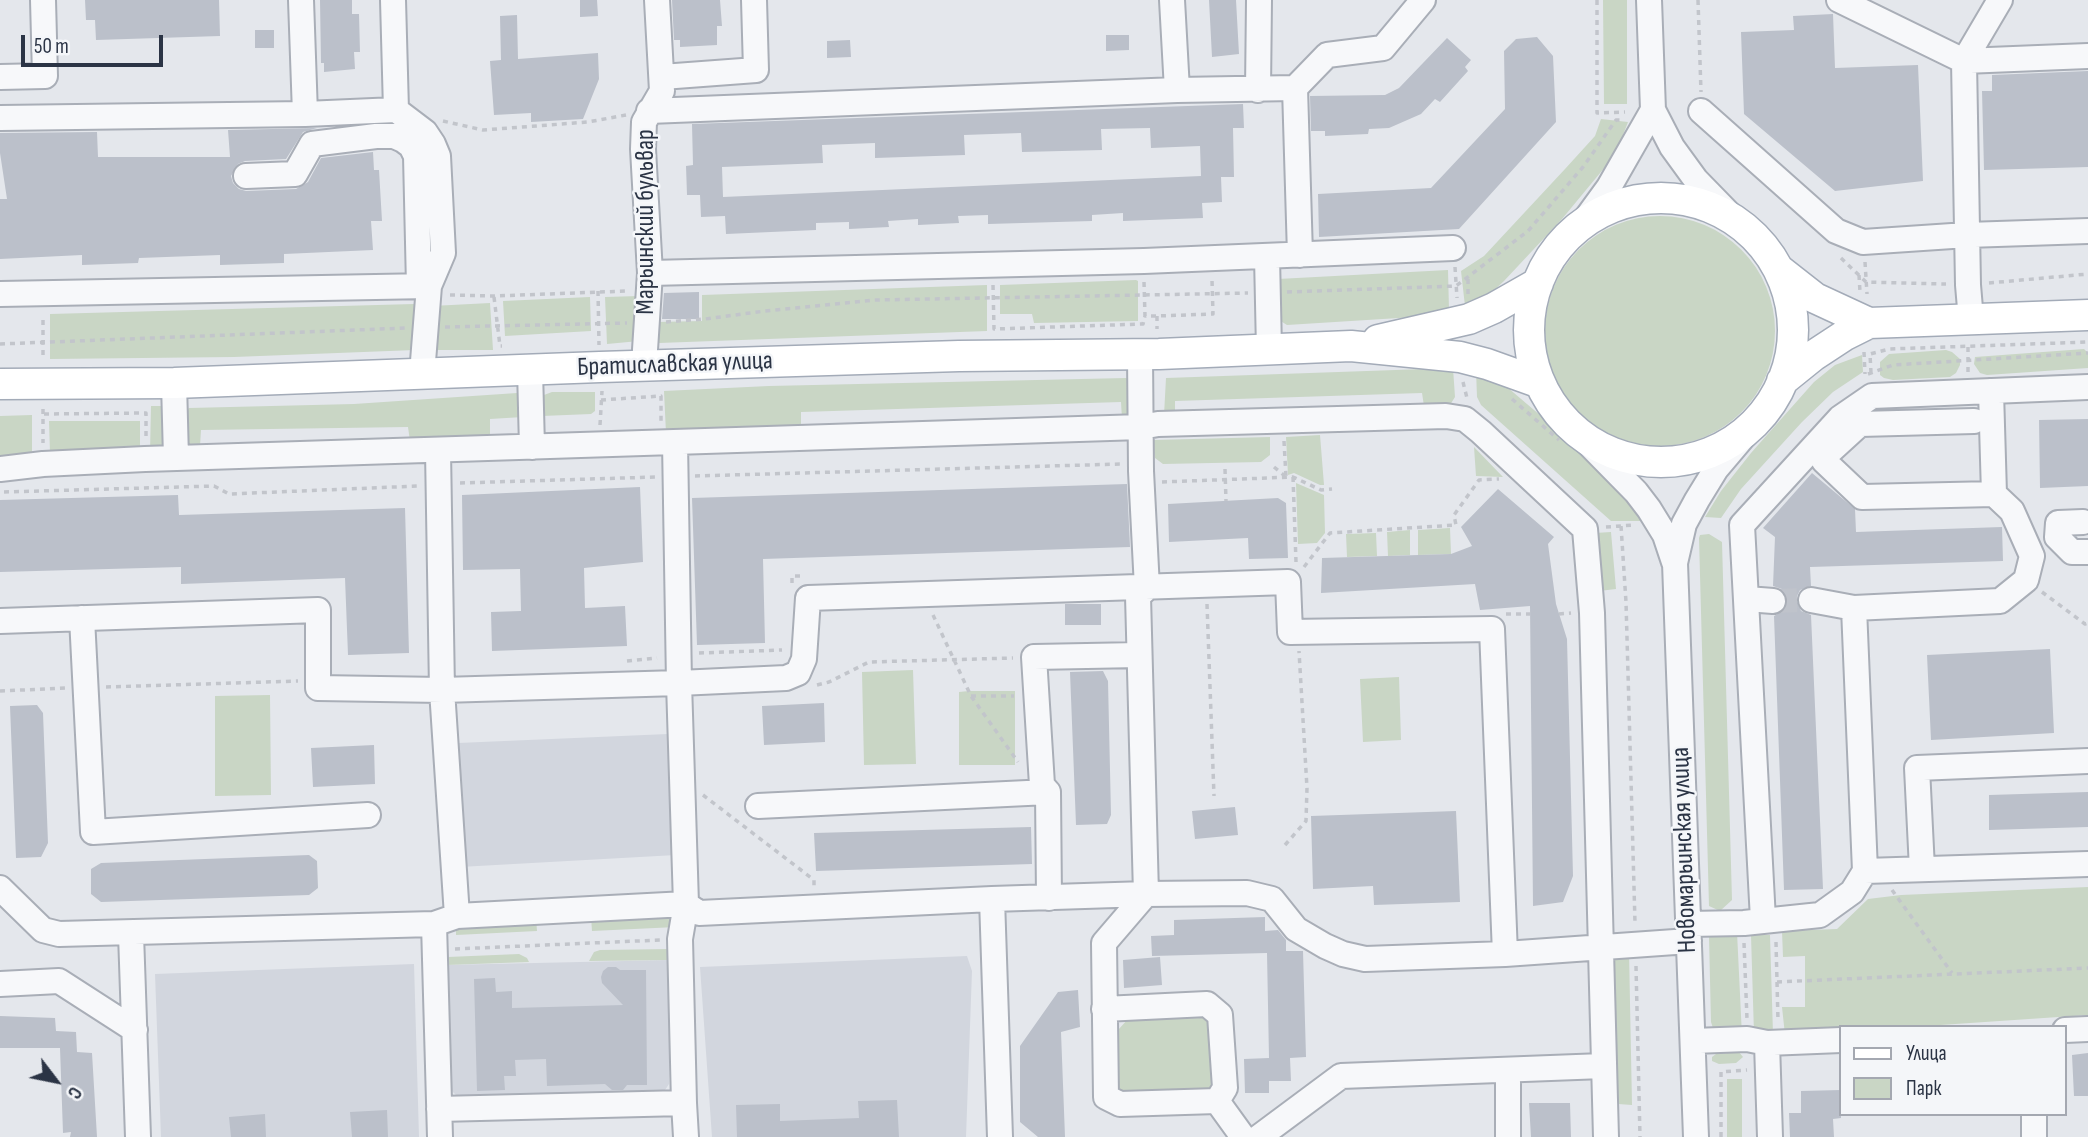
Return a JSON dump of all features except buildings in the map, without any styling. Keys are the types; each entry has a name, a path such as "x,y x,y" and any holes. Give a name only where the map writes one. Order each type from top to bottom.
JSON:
{"main road":[{"path":"1658,198 1685,200 1711,208 1735,220 1759,242 1778,268 1792,313 1793,336 1789,359 1782,381 1766,410 1755,423 1730,442 1701,456 1670,462 1638,460 1574,440 1540,383 1532,359 1529,333 1531,307 1538,283 1556,250 1582,224 1605,210 1631,201 1658,198"},
{"path":"1778,268 1815,298 1869,323 2088,316"},
{"name":"Братиславская улица","path":"1351,346 1469,319 1538,283"},
{"path":"1782,381 1813,356 1869,323"},
{"name":"Братиславская улица","path":"0,384 174,383 644,365 960,356 1140,355 1351,346 1470,359 1540,383"}],"street":[{"path":"0,77 45,76 43,0"},
{"path":"301,0 304,114"},
{"path":"393,0 396,110"},
{"name":"Марьинский бульвар","path":"644,365 649,282 643,149 644,122 662,91 657,0"},
{"path":"662,77 756,70 754,0"},
{"path":"1172,0 1177,90"},
{"path":"1258,89 1259,0"},
{"path":"649,111 1177,90 1295,88 1327,55 1383,48 1423,0"},
{"path":"1649,0 1653,110 1672,146 1696,180 1735,220"},
{"path":"1839,0 1964,61 2088,56"},
{"path":"1971,320 1964,61 2000,0"},
{"path":"1295,88 1300,255"},
{"path":"0,118 304,114 396,110 425,132 438,156 443,253 424,286"},
{"path":"1582,224 1609,187 1653,110"},
{"path":"1701,111 1836,231 1863,242 2088,231"},
{"path":"246,176 295,174 312,144 394,136 411,146 416,156 424,286 422,374"},
{"path":"649,282 1453,247"},
{"path":"1267,256 1269,350"},
{"path":"0,294 424,286"},
{"path":"1140,355 1147,588"},
{"path":"530,370 532,447"},
{"path":"174,383 176,458"},
{"path":"1769,919 1742,525 1840,418 1872,396 2088,387"},
{"path":"1811,600 1854,608 2000,601 2026,580 2032,556 2012,511 1994,494 1991,391"},
{"path":"0,468 145,459 1141,427 1273,420 1446,416 1465,419 1586,529 1592,613 1605,1137"},
{"path":"1974,421 1860,424 1825,456 1824,461 1862,498 1994,494"},
{"name":"Новомарьинская улица","path":"1696,1137 1675,563 1684,524 1697,500 1716,470 1755,423"},
{"name":"Новомарьинская улица","path":"1574,440 1636,492 1665,535 1675,563"},
{"path":"668,442 676,476 686,904 680,939 686,1137"},
{"path":"438,451 445,920 435,950 440,1137"},
{"path":"2083,522 2058,523 2057,537 2072,552 2088,552"},
{"path":"0,621 318,610 318,688 442,690 679,683 786,678 798,673 804,659 808,598 1289,582 1290,632 1492,629 1505,954"},
{"path":"1147,588 1138,596 1146,894 1104,943 1107,1097 1120,1104 1217,1101"},
{"path":"1747,599 1773,601"},
{"path":"1854,608 1874,871"},
{"path":"82,618 93,832 369,816"},
{"path":"1049,898 1045,788 1034,657 1139,655"},
{"path":"1922,869 1917,768 2088,761"},
{"path":"758,806 1045,788"},
{"path":"0,888 43,930 59,934 131,934 445,920 686,904 699,914 992,899 1247,893 1272,899 1296,929 1325,946 1365,959 1505,954 1635,945 1688,932 1769,919 1820,915 1852,892 1874,871 2088,864"},
{"path":"992,899 1000,1137"},
{"path":"131,934 138,1137"},
{"path":"0,984 59,981 135,1030"},
{"path":"1104,1009 1207,1004 1220,1015 1225,1088 1217,1101"},
{"path":"2067,1030 2088,1029"},
{"path":"1693,1041 1840,1040"},
{"path":"1770,1137 1773,1042"},
{"path":"1259,1137 1341,1076 1603,1066"},
{"path":"1508,1070 1508,1137"},
{"path":"1217,1101 1243,1137"},
{"path":"439,1109 684,1103"},
{"path":"2034,1116 2034,1137"}],"path":[{"path":"1597,0 1597,113 1625,112"},
{"path":"1698,0 1701,111"},
{"path":"433,119 483,130 588,122 649,111"},
{"path":"1863,242 1867,294"},
{"path":"1145,316 1213,314 1211,257"},
{"path":"992,265 994,329 1143,324 1144,261"},
{"path":"0,344 425,327 647,322 705,319 876,300 1212,295 1456,286 1468,277"},
{"path":"424,286 450,295 494,296 598,291 649,282"},
{"path":"43,355 44,293"},
{"path":"494,296 500,346 512,345"},
{"path":"1157,316 1157,330"},
{"path":"1870,354 1889,349 2088,342"},
{"path":"1862,376 1893,365 2088,353"},
{"path":"601,400 661,397 668,442"},
{"path":"1509,397 1574,440"},
{"path":"44,414 146,412 145,459"},
{"path":"1284,435 1286,477"},
{"path":"1274,467 1286,477"},
{"path":"1225,468 1226,501"},
{"path":"0,492 214,486 229,494 676,476"},
{"path":"1293,477 1297,569 1304,567 1330,533 1456,525 1454,514 1479,480 1501,479"},
{"path":"1157,487 1161,482 1293,477 1321,490 1332,489"},
{"path":"1621,526 1626,602 1640,1137"},
{"path":"2026,580 2087,622"},
{"path":"1206,586 1214,796"},
{"path":"928,592 933,616 971,696 1015,759 1045,788"},
{"path":"1502,614 1530,614"},
{"path":"1285,845 1306,821 1307,788 1298,632"},
{"path":"798,673 808,687 829,682 869,662 1034,657"},
{"path":"971,696 1037,696"},
{"path":"697,790 814,880 814,892"},
{"path":"1874,871 1952,973"},
{"path":"1769,919 1777,982 1773,1042"},
{"path":"435,950 680,939"},
{"path":"1777,982 2088,968"},
{"path":"1721,1137 1721,1072 1747,1070"}],"shaded area":[{"path":"668,734 676,855 460,867 458,743"},
{"path":"967,956 972,971 966,1137 712,1137 700,967"},
{"path":"670,960 669,1084 665,1090 462,1101 448,1087 446,965"},
{"path":"414,964 419,1137 161,1137 155,974"}],"green space":[{"path":"1603,0 1627,0 1627,104 1604,104"},
{"path":"1601,119 1628,122 1610,161 1562,219 1504,281 1490,294 1465,306 1461,271 1484,256 1565,169 1595,136"},
{"path":"1660,216 1682,218 1704,225 1724,235 1749,258 1770,298 1775,331 1773,353 1766,375 1756,395 1733,420 1693,441 1660,446 1638,444 1616,437 1596,427 1571,404 1550,364 1545,331 1547,309 1554,287 1564,267 1587,242 1627,221"},
{"path":"1448,270 1449,310 1415,317 1287,325 1279,320 1278,279"},
{"path":"1136,280 1138,321 1034,323 1032,314 1000,314 1000,285"},
{"path":"987,285 987,331 659,343 657,322 702,321 702,295"},
{"path":"639,296 639,341 607,344 605,297"},
{"path":"590,297 591,331 505,336 503,301"},
{"path":"490,303 493,350 431,350 432,306"},
{"path":"414,304 415,350 234,357 50,359 50,314"},
{"path":"2084,349 2088,353 2088,368 1987,375 1980,373 1974,364 1975,357"},
{"path":"1946,350 1960,359 1956,373 1950,377 1893,380 1880,375 1880,362 1889,354"},
{"path":"1862,355 1863,372 1833,392 1802,422 1741,489 1721,518 1705,517 1721,491 1751,453 1814,382 1835,365"},
{"path":"1453,368 1455,397 1448,408 1424,406 1422,393 1175,401 1175,417 1164,415 1166,378"},
{"path":"1476,370 1507,387 1581,450 1648,521 1611,521 1481,405 1477,397"},
{"path":"1126,378 1132,380 1135,416 1122,419 1121,402 801,412 801,428 666,433 664,391"},
{"path":"552,392 595,392 595,411 591,414 542,416 541,400 544,395"},
{"path":"517,393 521,397 523,417 490,419 490,437 410,441 408,427 201,430 200,446 191,450 184,444 185,412 189,408 354,404"},
{"path":"151,406 164,406 168,446 150,453"},
{"path":"32,415 32,456 0,456 0,416"},
{"path":"49,421 140,421 140,452 50,453"},
{"path":"1320,435 1324,485 1294,473 1288,475 1286,437"},
{"path":"1270,437 1270,455 1261,462 1163,464 1155,458 1154,452 1154,440"},
{"path":"1474,447 1503,477 1476,476"},
{"path":"1296,483 1324,495 1325,533 1317,543 1298,544"},
{"path":"1450,528 1451,554 1418,555 1418,530"},
{"path":"1410,530 1410,555 1388,556 1387,532"},
{"path":"1611,532 1616,589 1599,591 1595,533"},
{"path":"1376,533 1377,556 1347,557 1346,534"},
{"path":"1709,534 1722,542 1732,900 1720,911 1709,906 1699,538 1700,535"},
{"path":"913,670 916,764 864,765 862,672"},
{"path":"1399,677 1401,740 1363,742 1360,679"},
{"path":"1015,691 1015,765 959,765 959,692"},
{"path":"270,695 271,795 215,796 215,696"},
{"path":"2088,887 2088,1015 1940,1025 1840,1025 1840,1031 1785,1035 1782,1007 1805,1007 1805,956 1783,957 1782,931 1837,929 1868,899 1901,895"},
{"path":"676,912 676,927 592,931 591,917"},
{"path":"536,918 537,931 456,935 456,922"},
{"path":"1737,932 1742,1036 1713,1028 1711,1022 1709,937 1712,933"},
{"path":"1751,935 1770,935 1773,1034 1754,1034"},
{"path":"669,949 670,960 589,961 594,952 600,950"},
{"path":"1629,951 1632,1105 1618,1104 1614,953"},
{"path":"519,954 529,962 446,965 448,957"},
{"path":"1204,1018 1212,1028 1213,1086 1204,1093 1125,1094 1118,1087 1118,1030 1128,1019"},
{"path":"1739,1052 1743,1057 1736,1063 1719,1064 1712,1061 1716,1054"},
{"path":"1727,1079 1742,1079 1742,1137 1727,1137"}],"tunnel":[{"path":"1773,601 1811,600"}]}
